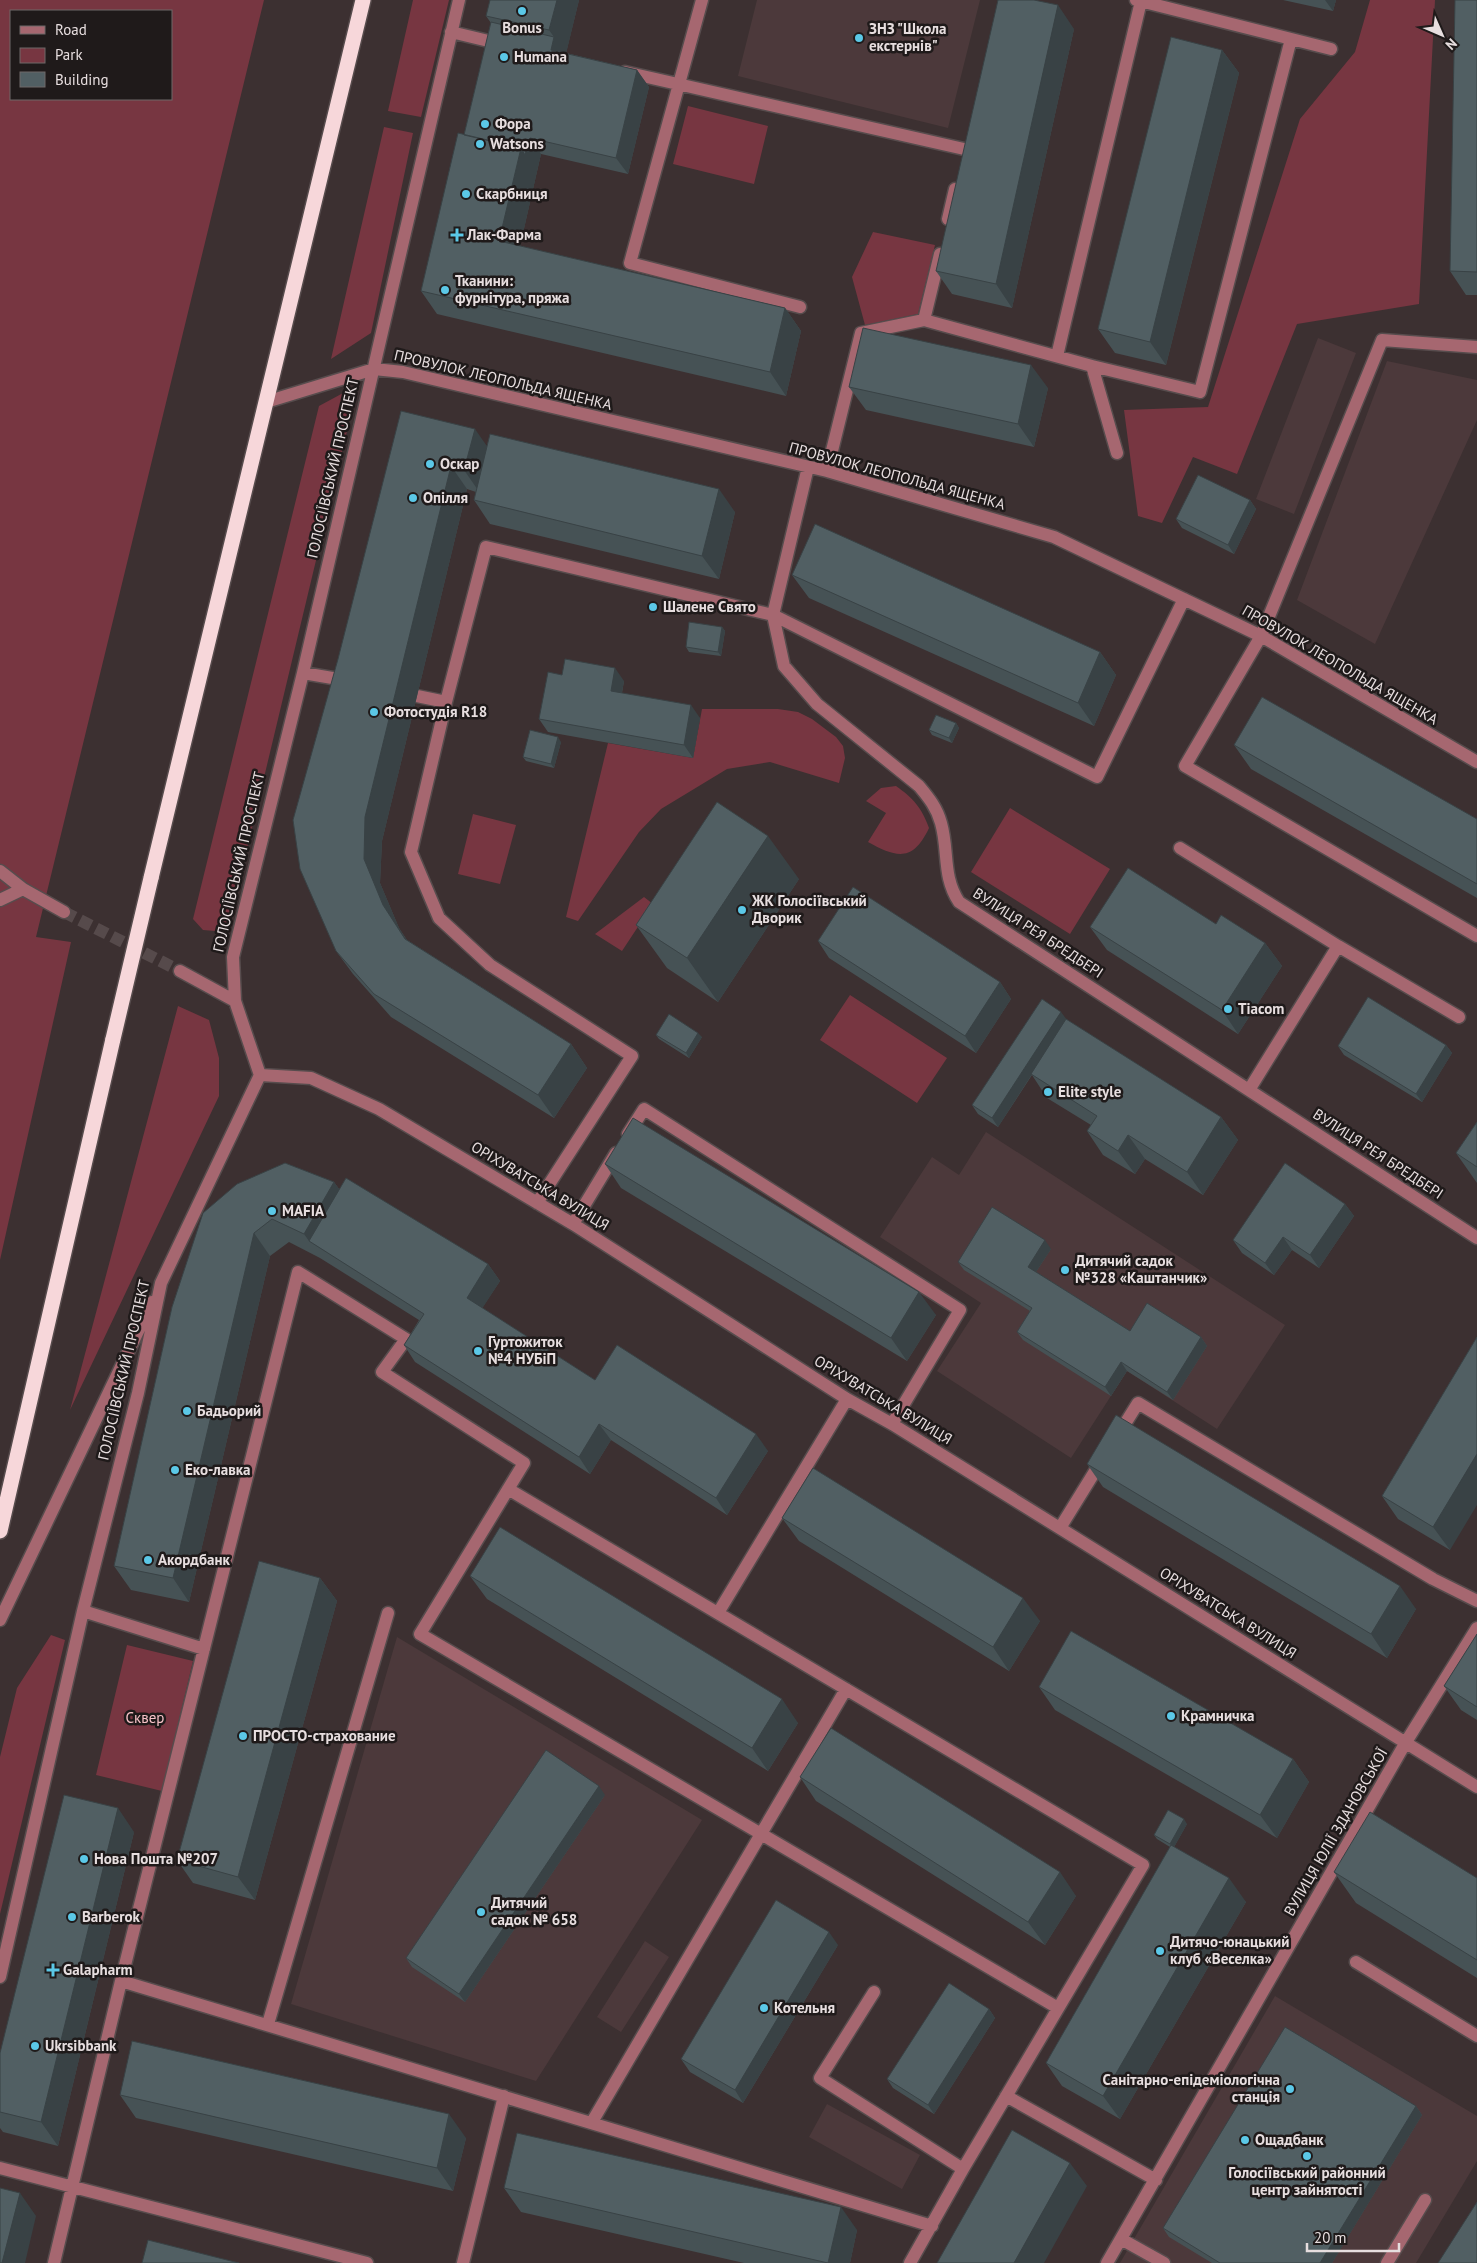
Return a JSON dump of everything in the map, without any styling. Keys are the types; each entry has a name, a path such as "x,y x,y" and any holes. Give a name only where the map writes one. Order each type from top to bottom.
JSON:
{"highway":[{"path":"0,1530 112,1039 363,0"}],"street":[{"name":"ГОЛОСІЇВСЬКИЙ ПРОСПЕКТ","path":"0,1977 83,1611 138,1393 161,1282 260,1075 235,1000 233,957 303,673 459,0"},
{"path":"702,0 630,263 800,307"},
{"path":"1057,356 1139,0 1331,49"},
{"path":"451,32 501,44"},
{"path":"827,471 860,333 924,320 1092,366 1200,392 1291,39"},
{"path":"612,69 964,149"},
{"path":"948,219 958,175"},
{"path":"924,320 943,239"},
{"path":"1477,347 1382,340 1261,636 1185,766 1477,936"},
{"path":"1092,366 1116,453"},
{"name":"ПРОВУЛОК ЛЕОПОЛЬДА ЯЩЕНКА","path":"266,402 374,369 403,372 827,471 1054,536 1261,636 1477,762"},
{"name":"ВУЛИЦЯ РЕЯ БРЕДБЕРІ","path":"808,467 773,616 784,666 817,704 919,786 933,803 941,823 950,887 959,902 1477,1238"},
{"path":"537,1203 632,1056 490,965 439,918 412,852 446,702 486,547 773,616 1097,777 1184,599"},
{"path":"303,673 355,682"},
{"path":"417,696 446,702"},
{"path":"1180,848 1338,946 1459,1017"},
{"path":"0,871 23,889 64,912"},
{"path":"0,900 23,889"},
{"path":"1250,1090 1338,946"},
{"path":"180,972 235,1000"},
{"name":"ОРІХУВАТСЬКА ВУЛИЦЯ","path":"260,1075 311,1078 370,1105 573,1224 847,1399 892,1424 1477,1786"},
{"path":"573,1224 644,1109 651,1113 960,1310 892,1424"},
{"path":"54,2263 121,1980 298,1272 406,1339 382,1372 524,1463 420,1634 1058,2008"},
{"path":"0,1620 161,1282"},
{"path":"718,1614 847,1399"},
{"path":"1060,1528 1138,1403 1433,1579 1477,1601"},
{"path":"508,1489 1143,1865 963,2169 910,2263"},
{"path":"83,1611 204,1649"},
{"path":"268,2024 388,1613"},
{"name":"ВУЛИЦЯ ЮЛІЇ ЗДАНОВСЬКОЇ","path":"1107,2263 1406,1742 1477,1628"},
{"path":"592,2122 846,1689"},
{"path":"1356,1962 1477,2036"},
{"path":"121,1980 932,2226"},
{"path":"874,1992 820,2078 963,2169"},
{"path":"463,2263 504,2096"},
{"path":"1006,2096 1156,2180"},
{"path":"0,2168 72,2185 368,2263"},
{"path":"1387,2263 1425,2200"},
{"path":"1121,2239 1162,2263"}],"shaded area":[{"name":"ЗНЗ \"Школа екстернів\"","path":"757,0 980,0 948,128 738,76"},
{"path":"1318,338 1356,353 1294,514 1256,499"},
{"path":"1387,361 1477,380 1477,420 1375,644 1297,600"},
{"name":"Дитячий садок №328 «Каштанчик»","path":"986,1132 1285,1325 1217,1429 1127,1371 1071,1458 937,1371 981,1303 880,1237 932,1157 959,1175"},
{"name":"Дитячий садок № 658","path":"397,1637 702,1820 536,2081 291,2004"},
{"path":"645,1941 669,1957 621,2032 597,2017"},
{"path":"1275,1996 1477,2116 1477,2161 1416,2263 1120,2263"},
{"path":"827,2104 920,2155 902,2189 809,2137"}],"green space":[{"path":"0,0 264,0 36,937 71,942 0,1260"},
{"path":"413,0 449,0 421,117 388,111"},
{"path":"1370,0 1435,0 1419,304 1297,324 1237,474 1193,457 1162,523 1138,516 1124,410 1208,407 1300,119 1355,52"},
{"path":"688,106 768,126 754,184 673,164"},
{"path":"384,127 413,133 371,333 331,359"},
{"path":"873,232 935,245 918,314 865,325 852,277"},
{"path":"358,385 227,932 203,930 193,919 319,406"},
{"path":"702,709 778,709 798,712 812,719 836,737 843,746 845,758 839,783 770,762 727,769 661,809 639,832 578,921 566,917 608,743 693,758"},
{"path":"896,786 916,804 929,828 917,847 903,854 896,854 868,842 886,813 866,801 881,788"},
{"path":"1010,808 1110,869 1070,934 971,872"},
{"path":"473,814 516,825 500,884 458,874"},
{"path":"644,897 653,904 622,951 595,934"},
{"path":"850,995 947,1058 917,1103 820,1040"},
{"path":"178,1006 209,1020 219,1058 219,1096 70,1410"},
{"path":"51,1635 65,1640 0,1914 0,1757 17,1688"},
{"name":"Сквер","path":"127,1645 193,1661 162,1791 96,1775"}],"building":[{"path":"490,0 557,0 549,30 486,16"},
{"path":"998,0 1034,0 1058,5 996,284 936,271"},
{"path":"1455,0 1477,0 1477,272 1450,271"},
{"path":"491,22 554,37 551,50 637,70 616,158 530,138 525,155 521,148 464,135"},
{"path":"1171,37 1222,50 1150,342 1098,329"},
{"path":"458,133 521,148 499,241 785,308 770,372 421,291"},
{"path":"863,328 1031,365 1018,424 849,387"},
{"path":"401,411 475,429 464,470 451,466 365,817 364,859 383,905 405,939 571,1044 538,1095 374,994 336,951 300,869 293,820 338,659"},
{"path":"490,434 719,489 702,556 474,500"},
{"path":"1198,475 1250,500 1228,545 1176,519"},
{"path":"815,524 1100,652 1078,703 792,575"},
{"path":"689,622 722,627 718,652 686,647"},
{"path":"565,659 615,668 611,691 691,705 684,745 539,719 548,672 562,675"},
{"path":"1262,697 1477,819 1477,884 1234,745"},
{"path":"936,715 956,723 949,738 929,730"},
{"path":"530,730 558,737 551,764 523,757"},
{"path":"717,802 768,836 687,958 636,925"},
{"path":"1128,868 1216,924 1221,915 1265,943 1222,1010 1090,927"},
{"path":"853,887 1000,982 965,1036 818,941"},
{"path":"1368,997 1446,1045 1416,1094 1338,1046"},
{"path":"1042,999 1061,1012 992,1118 972,1105"},
{"path":"669,1014 698,1033 686,1053 656,1035"},
{"path":"1066,1019 1221,1117 1187,1172 1128,1135 1118,1151 1087,1131 1097,1116 1031,1074"},
{"path":"633,1118 919,1292 891,1338 605,1164"},
{"path":"1477,1122 1477,1167 1456,1153"},
{"path":"285,1163 334,1182 304,1234 272,1219 254,1233 173,1578 114,1566 172,1307 203,1213 237,1184"},
{"path":"1285,1163 1345,1204 1310,1255 1283,1237 1265,1263 1233,1240"},
{"name":"Гуртожиток №4 НУБіП","path":"346,1178 488,1264 467,1298 595,1380 617,1345 756,1434 716,1498 599,1424 579,1457 404,1345 424,1314 309,1241"},
{"path":"992,1207 1045,1240 1028,1267 1130,1331 1147,1303 1201,1337 1167,1392 1121,1362 1105,1387 1017,1332 1032,1308 958,1262"},
{"path":"1477,1337 1477,1454 1433,1527 1382,1496"},
{"path":"1116,1415 1400,1586 1371,1634 1087,1464"},
{"path":"813,1468 1023,1598 993,1647 782,1518"},
{"path":"500,1527 782,1699 752,1748 470,1576"},
{"path":"259,1561 320,1578 238,1877 177,1860"},
{"path":"1071,1631 1293,1759 1260,1815 1039,1687"},
{"path":"1477,1634 1477,1707 1444,1686"},
{"path":"831,1728 1060,1872 1028,1922 800,1777"},
{"path":"546,1750 599,1786 459,1994 406,1958"},
{"path":"64,1795 118,1808 41,2122 0,2112 0,2053"},
{"path":"1168,1810 1184,1819 1170,1844 1154,1835"},
{"path":"1370,1812 1477,1878 1477,1960 1334,1872"},
{"path":"1171,1845 1229,1878 1103,2096 1046,2063"},
{"name":"Котельня","path":"776,1900 829,1932 735,2090 681,2059"},
{"path":"949,1983 989,2009 928,2105 887,2079"},
{"name":"Голосіївський районний центр зайнятості","path":"1285,2027 1416,2106 1320,2263 1220,2263 1163,2228"},
{"path":"132,2041 449,2114 437,2168 120,2095"},
{"path":"1012,2130 1070,2163 1014,2263 937,2263"},
{"path":"517,2133 841,2207 828,2263 504,2188"},
{"path":"0,2188 20,2193 2,2263 0,2263"},
{"path":"1477,2202 1477,2263 1438,2263"},
{"path":"148,2240 239,2263 142,2263"}],"tunnel":[{"path":"64,912 180,971"}],"place":[{"name":"Bonus","path":"522,11"},
{"name":"ЗНЗ \"Школа екстернів\"","path":"859,38"},
{"name":"Humana","path":"504,57"},
{"name":"Фора","path":"485,124"},
{"name":"Watsons","path":"480,144"},
{"name":"Скарбниця","path":"466,194"},
{"name":"Лак-Фарма","path":"457,235"},
{"name":"Тканини: фурнітура, пряжа","path":"445,290"},
{"name":"Оскар","path":"430,464"},
{"name":"Опілля","path":"413,498"},
{"name":"Шалене Свято","path":"653,607"},
{"name":"Фотостудія R18","path":"374,712"},
{"name":"ЖК Голосіївський Дворик","path":"742,910"},
{"name":"Tiacom","path":"1228,1009"},
{"name":"Elite style","path":"1048,1092"},
{"name":"MAFIA","path":"272,1211"},
{"name":"Дитячий садок №328 «Каштанчик»","path":"1065,1270"},
{"name":"Гуртожиток №4 НУБіП","path":"478,1351"},
{"name":"Бадьорий","path":"187,1411"},
{"name":"Еко-лавка","path":"175,1470"},
{"name":"Акордбанк","path":"148,1560"},
{"name":"Крамничка","path":"1171,1716"},
{"name":"ПРОСТО-страхование","path":"243,1736"},
{"name":"Нова Пошта №207","path":"84,1859"},
{"name":"Дитячий садок № 658","path":"481,1912"},
{"name":"Barberok","path":"72,1917"},
{"name":"Дитячо-юнацький клуб «Веселка»","path":"1160,1951"},
{"name":"Galapharm","path":"53,1970"},
{"name":"Котельня","path":"764,2008"},
{"name":"Ukrsibbank","path":"35,2046"},
{"name":"Санітарно-епідеміологічна станція","path":"1290,2089"},
{"name":"Ощадбанк","path":"1245,2140"},
{"name":"Голосіївський районний центр зайнятості","path":"1307,2156"}]}
